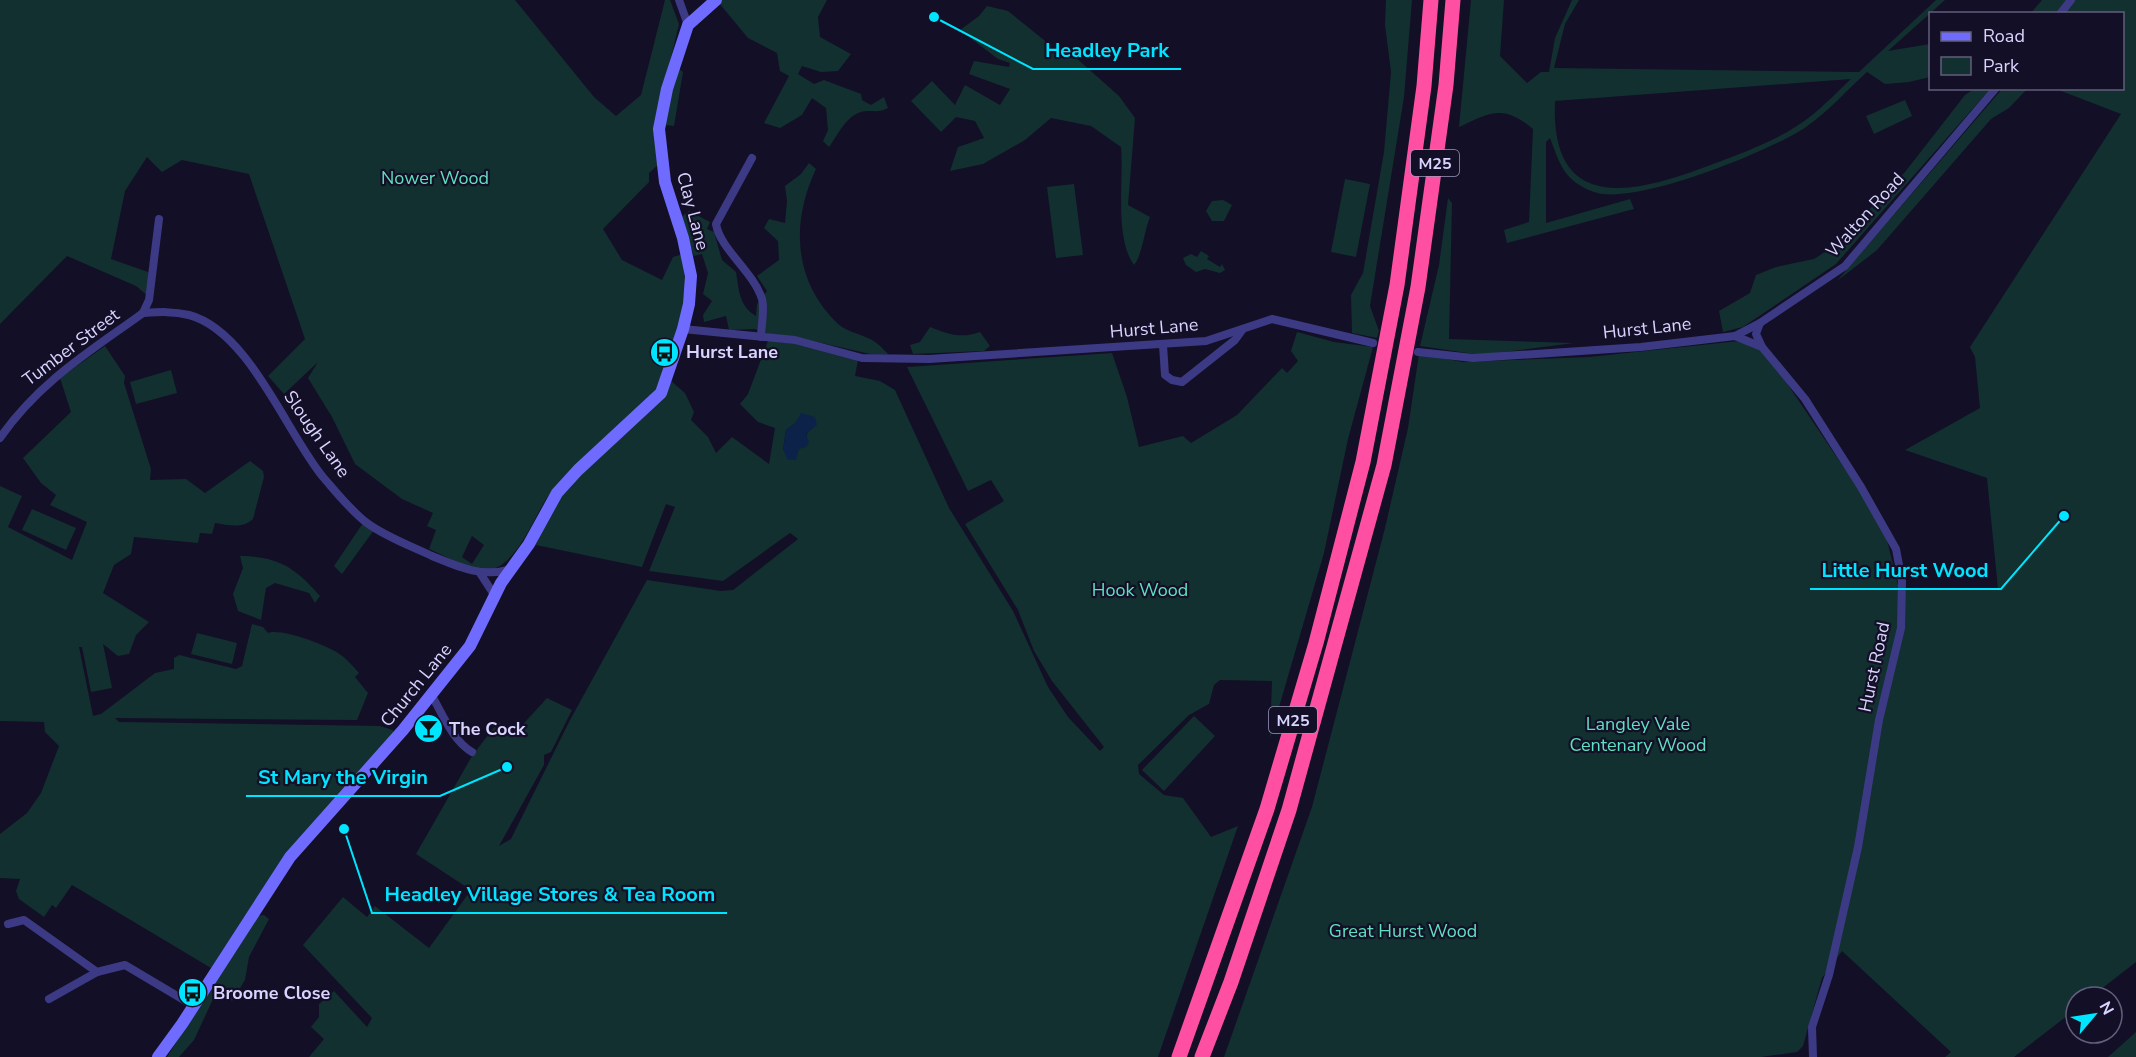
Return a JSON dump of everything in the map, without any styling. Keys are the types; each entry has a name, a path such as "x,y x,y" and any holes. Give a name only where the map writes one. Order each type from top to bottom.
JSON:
{"highway":[{"name":"M25","path":"1179,1057 1267,809 1316,643 1363,462 1397,285 1424,86 1431,0"},
{"name":"M25","path":"1202,1057 1232,982 1289,810 1384,465 1418,287 1446,85 1453,0"}],"street":[{"path":"679,0 688,25 716,0"},
{"path":"2062,12 2071,0"},
{"name":"Clay Lane","path":"683,329 689,304 691,276 683,238 665,182 659,129 667,89 688,25"},
{"name":"Walton Road","path":"1735,336 1760,323 1845,266 1994,90"},
{"path":"752,158 716,224 717,234 752,276 763,301 761,337"},
{"path":"143,313 149,300 159,219"},
{"path":"149,300 160,312"},
{"name":"Slough Lane","path":"143,313 160,312 190,316 229,340 253,369 322,476 367,523 423,551 480,573 496,573 511,568"},
{"name":"Tumber Street","path":"0,438 20,409 42,387 143,313"},
{"name":"Hurst Lane","path":"683,329 795,340 862,358 929,359 1206,341 1272,319 1373,343"},
{"path":"1760,323 1756,334 1762,347"},
{"name":"Church Lane","path":"158,1057 194,1006 290,857 335,810 432,696 470,646 495,596 511,568 529,544 557,493 578,470 661,393 683,329"},
{"path":"1163,345 1165,375 1172,380 1182,382 1235,340 1243,329"},
{"name":"Hurst Lane","path":"1418,352 1473,358 1641,347 1735,336"},
{"name":"Hurst Road","path":"1735,336 1750,340 1762,347 1799,391 1861,487 1896,549 1902,582 1901,628 1880,720 1858,847 1829,975 1812,1027 1813,1057"},
{"path":"480,573 495,596"},
{"path":"432,696 455,736 463,747 472,752"},
{"path":"8,924 24,920 97,972"},
{"path":"49,999 97,972 125,965 194,1006"}],"green space":[{"path":"0,0 515,0 594,97 616,116 641,95 665,0 670,0 679,24 670,62 683,72 674,126 657,124 658,165 649,173 649,182 603,229 622,260 662,280 673,257 683,254 685,285 681,315 663,374 685,393 694,412 691,420 708,437 716,453 732,437 769,464 775,428 758,422 740,404 748,394 768,341 798,344 858,360 855,376 880,381 895,390 949,508 1013,611 1048,687 1068,717 1100,751 1104,747 1052,681 1034,651 1018,610 965,524 1004,501 991,480 968,491 907,367 1112,353 1127,397 1139,447 1183,436 1191,443 1237,415 1282,368 1287,373 1298,361 1291,351 1297,332 1334,342 1373,347 1348,439 1324,553 1270,738 1272,681 1220,680 1214,685 1209,704 1189,715 1138,765 1139,774 1164,795 1183,798 1211,837 1238,826 1158,1057 309,1057 324,1039 311,1027 319,1017 319,1004 334,991 367,1027 372,1018 303,945 343,897 367,917 375,906 429,948 471,890 416,854 472,756 498,722 515,733 547,698 572,710 551,752 544,755 544,765 499,846 511,839 570,720 647,580 721,591 733,590 798,539 790,533 723,581 649,571 675,507 666,504 642,567 536,545 569,472 547,497 522,543 505,562 496,568 486,570 472,568 429,549 436,530 427,526 433,513 402,499 355,464 332,417 308,378 318,362 284,394 268,376 305,339 249,174 182,160 162,172 147,157 125,191 111,259 148,272 148,296 136,286 67,256 0,324","holes":["795,423 809,430 799,449 783,450 786,430","472,536 484,545 472,564 462,557"]},
{"path":"722,0 827,0 818,17 820,37 851,54 838,71 821,72 802,66 798,74 814,84 824,80 861,94 862,100 871,105 884,97 888,108 881,111 864,111 851,117 829,147 823,141 828,130 826,108 812,98 802,115 780,128 764,123 789,76 780,71 777,53 748,38 719,3"},
{"path":"1386,0 1412,0 1404,97 1370,306 1379,331 1377,338 1352,333 1351,295 1363,273 1384,152 1391,72 1385,25"},
{"path":"1471,0 1504,0 1500,56 1527,83 1541,72 1549,72 1555,38 1572,0 1579,0 1565,24 1554,68 1859,72 1936,0 1945,0 1888,51 1929,44 1929,77 1885,84 1867,72 1830,108 1806,127 1764,149 1702,174 1639,192 1613,194 1594,192 1576,183 1564,171 1550,138 1546,142 1546,223 1630,199 1634,209 1507,243 1504,230 1529,222 1533,129 1523,121 1505,113 1480,117 1459,127","holes":["1851,79 1800,124 1751,149 1656,183 1629,187 1604,187 1583,180 1567,164 1557,138 1555,101"]},
{"name":"Langley Vale Centenary Wood","path":"2042,0 2136,0 2136,962 2106,985 2064,985 2064,1018 2014,1057 1945,1057 1951,1052 1842,951 1822,978 1803,1046 1797,1052 1761,1057 1224,1057 1312,807 1385,528 1408,428 1419,354 1463,362 1589,357 1739,341 1758,348 1776,367 1863,496 1887,540 1899,589 1998,589 1987,478 1905,450 1980,408 1975,357 1970,347 2121,114 2059,90 2124,90 2124,12 2032,12"},
{"path":"987,6 1008,11 1064,56 1074,56 1119,96 1135,118 1128,205 1150,217 1139,256 1134,265 1128,253 1122,224 1121,147 1091,126 1051,118 1025,140 983,164 950,171 958,147 984,138 975,121 956,117 941,132 911,101 932,81 955,105 965,85 1000,105 1010,89 969,74 974,61 1009,67 1010,63 998,59 960,30 979,16"},
{"path":"1972,90 1989,90 1836,264 1743,327 1723,332 1719,311 1750,293 1756,275 1776,267 1814,259 1859,230 1865,214 1905,172 1965,95"},
{"path":"2001,90 2026,90 2009,108 1991,119 1877,250 1837,281"},
{"path":"1905,100 1912,116 1874,134 1866,116"},
{"path":"809,163 816,169 808,189 800,230 804,269 822,306 837,323 873,340 888,354 870,354 791,336 772,335 755,329 729,330 726,316 704,322 703,315 712,301 703,294 708,273 702,254 694,256 681,217 689,211 710,222 707,229 714,232 722,260 736,272 743,302 756,316 757,304 767,291 757,276 779,260 778,241 764,228 769,219 785,223 787,201 785,186 801,174"},
{"path":"1345,179 1370,184 1356,257 1331,252"},
{"path":"1074,184 1083,255 1056,258 1047,187"},
{"path":"1448,198 1452,203 1449,339 1574,343 1481,355 1420,346 1439,265"},
{"path":"1223,200 1232,205 1224,221 1212,221 1206,211 1212,201"},
{"path":"1201,251 1209,256 1207,259 1220,267 1222,264 1225,270 1220,273 1205,269 1196,272 1186,265 1183,258 1191,254 1197,257"},
{"path":"930,327 955,335 980,332 990,346 984,351 913,354 910,345 920,342"},
{"path":"105,346 125,376 124,383 151,469 150,480 186,479 205,493 250,461 263,471 264,477 253,519 249,522 235,526 215,523 212,534 200,533 198,543 134,537 131,554 114,565 103,593 149,622 136,635 129,654 118,656 103,644 112,688 91,692 82,647 79,647 93,716 101,714 155,673 174,669 174,658 179,655 236,669 242,666 252,624 263,627 268,633 283,633 314,642 346,659 359,673 355,677 368,693 357,720 115,718 119,722 380,726 393,730 393,734 322,817 283,857 211,968 72,885 56,908 52,905 44,917 19,899 16,891 20,879 0,878 0,834 27,813 41,793 59,746 45,732 44,722 0,721 0,486 22,496 8,527 72,560 87,522 50,505 56,495 41,483 23,458 71,412 60,378"},
{"path":"171,370 177,393 136,404 130,382"},
{"path":"32,509 76,528 66,550 22,530"},
{"path":"363,523 374,530 342,574 334,566"},
{"path":"240,556 276,561 303,578 320,596 315,603 309,593 275,583 266,588 261,620 238,611 233,594 243,568"},
{"path":"197,633 237,643 232,664 191,654"},
{"path":"1194,716 1215,736 1164,791 1142,770"},
{"path":"264,915 269,919 249,957 245,980 232,1001 221,993 214,997 194,1040 179,1057 167,1057 256,916"},
{"path":"2136,1032 2136,1057 2108,1057 2124,1045"}],"water":[{"path":"801,413 815,417 817,425 806,434 809,442 806,447 799,449 796,460 788,460 783,450 786,430 795,423"}],"place":[{"name":"Headley Park","path":"934,17"},
{"name":"Hurst Lane","path":"665,352"},
{"name":"Little Hurst Wood","path":"2064,516"},
{"name":"The Cock","path":"428,729"},
{"name":"St Mary the Virgin","path":"507,767"},
{"name":"Headley Village Stores & Tea Room","path":"344,829"},
{"name":"Broome Close","path":"192,993"}],"park label":[{"name":"Nower Wood","path":"435,178"},
{"name":"Hook Wood","path":"1140,590"},
{"name":"Great Hurst Wood","path":"1403,931"}]}
